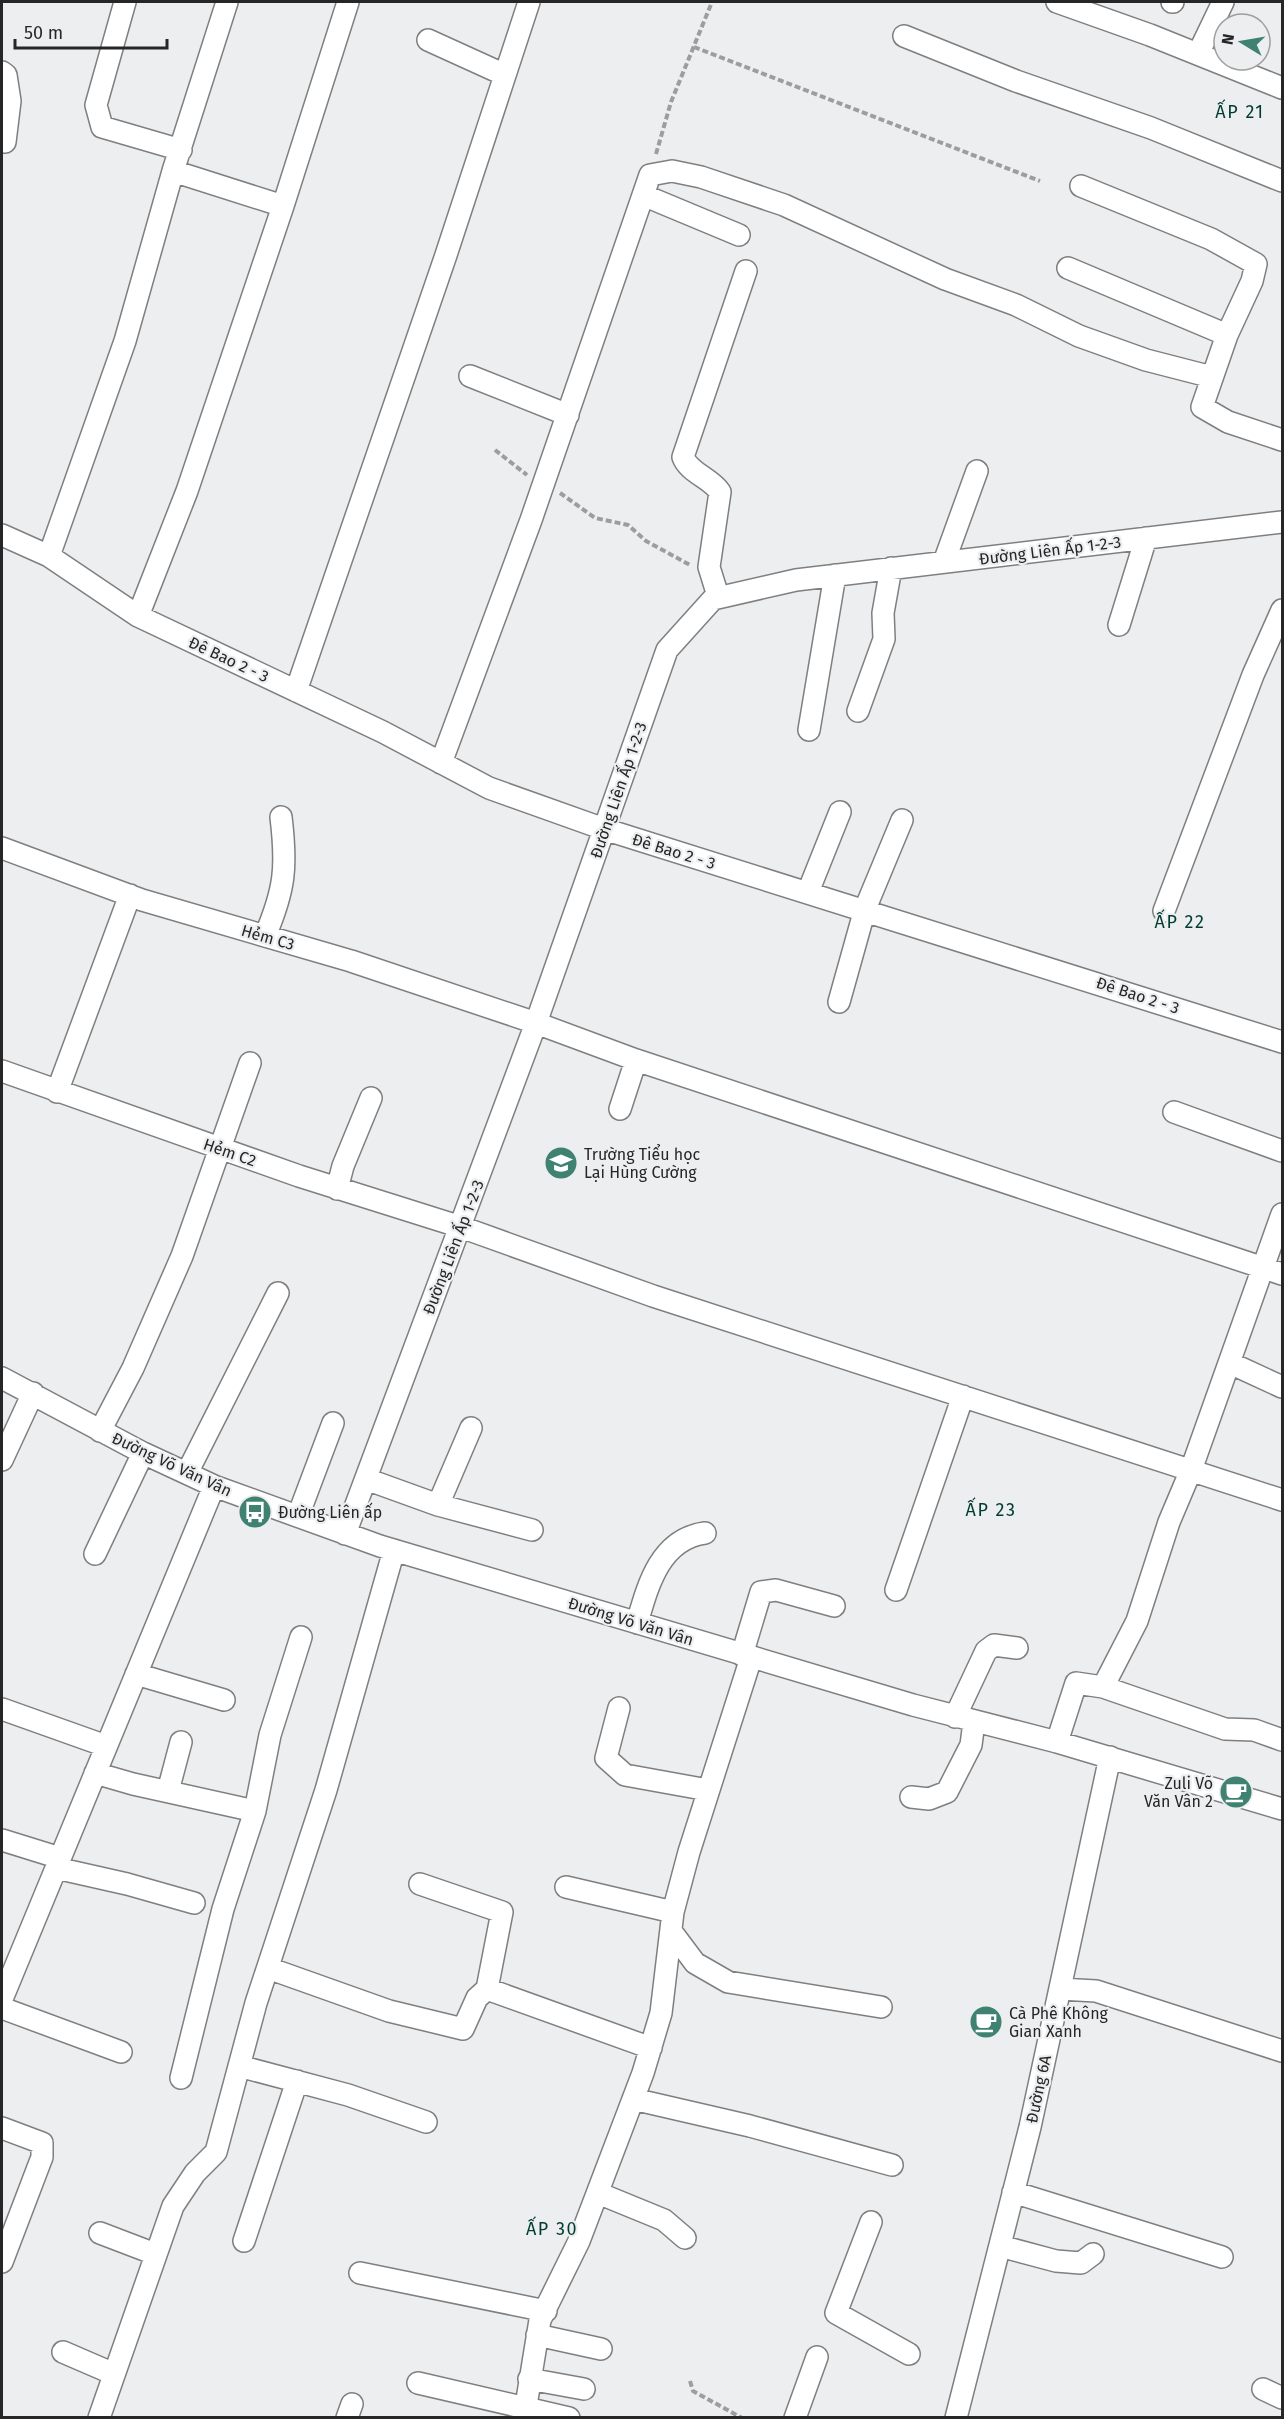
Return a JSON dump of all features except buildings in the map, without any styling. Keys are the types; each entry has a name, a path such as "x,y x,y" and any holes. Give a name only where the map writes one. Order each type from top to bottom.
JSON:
{"street":[{"path":"125,2 96,105 102,127 181,150"},
{"path":"49,556 125,341 173,171 226,2"},
{"path":"138,616 186,491 283,206 348,2"},
{"path":"296,691 529,2"},
{"path":"1057,2 1085,6 1282,88"},
{"path":"1198,54 1223,2"},
{"path":"904,36 1016,81 1151,128 1282,181"},
{"path":"428,40 505,75"},
{"path":"2,72 6,75 10,101 5,142"},
{"path":"173,171 283,206"},
{"path":"441,763 476,674 651,175 672,171 702,177 784,205 945,279 1016,305 1079,336 1146,360 1212,377"},
{"path":"1081,186 1211,239 1256,264 1252,281 1227,335 1203,407 1228,422 1282,440"},
{"path":"644,195 740,235"},
{"path":"1068,268 1227,335"},
{"path":"718,596 709,567 720,492 715,484 686,464 683,457 746,271"},
{"path":"470,376 568,415"},
{"path":"944,562 977,471"},
{"name":"Đường Liên Ấp 1-2-3","path":"345,1534 536,1023 667,650 718,596 796,580 1282,522"},
{"name":"Đê Bao 2 - 3","path":"2,535 49,556 138,616 296,691 489,788 604,829 865,909 1282,1042"},
{"path":"1119,625 1146,538"},
{"path":"858,711 884,639 883,613 891,568"},
{"path":"809,730 835,575"},
{"path":"1164,911 1253,675 1282,610"},
{"path":"808,892 840,812"},
{"path":"265,936 277,909 285,875 281,817"},
{"path":"839,1002 865,909 902,820"},
{"name":"Hẻm C3","path":"2,848 130,895 351,961 536,1023 636,1060 1274,1270"},
{"path":"57,1092 130,895"},
{"path":"620,1109 636,1060"},
{"path":"100,1431 133,1368 182,1256 249,1063"},
{"name":"Hẻm C2","path":"2,1071 337,1189 461,1227 653,1296 1282,1500"},
{"path":"337,1189 342,1166 371,1098"},
{"path":"1174,1112 1282,1151"},
{"path":"1103,1687 1137,1621 1169,1521 1191,1470 1230,1363 1274,1270 1282,1214"},
{"path":"187,1473 278,1293"},
{"path":"1230,1363 1282,1387"},
{"name":"Đường Võ Văn Vân","path":"2,1378 143,1453 214,1486 345,1534 746,1656 964,1719 1110,1757 1282,1809"},
{"path":"2,1460 33,1393"},
{"path":"896,1590 963,1396"},
{"path":"298,1516 333,1423"},
{"path":"438,1505 471,1428"},
{"path":"95,1554 143,1453"},
{"path":"366,1479 438,1505 532,1530"},
{"path":"2,1999 10,1958 58,1863 214,1486"},
{"path":"637,1623 650,1580 675,1543 691,1535 705,1533"},
{"path":"99,2418 155,2254 174,2206 195,2173 216,2152 268,1968 329,1779 394,1550"},
{"path":"524,2412 540,2320 579,2241 651,2048 661,2013 672,1922 746,1656 761,1592 776,1590 834,1606"},
{"path":"181,2078 223,1909 255,1811 270,1735 301,1637"},
{"path":"911,1797 929,1799 947,1792 970,1745 964,1719 986,1651 994,1645 1017,1648"},
{"path":"136,1674 224,1700"},
{"path":"1057,1742 1076,1683 1103,1687 1225,1729 1254,1730 1282,1740"},
{"path":"619,1708 606,1758 626,1775 708,1790"},
{"path":"2,1709 106,1746"},
{"path":"168,1791 181,1742"},
{"name":"Đường 6A","path":"956,2418 1013,2192 1110,1757"},
{"path":"96,1773 255,1811"},
{"path":"2,1840 58,1863 194,1904"},
{"path":"268,1968 389,2011 463,2029 477,1998 487,1989 501,1912 420,1884"},
{"path":"566,1887 672,1922 695,1963 728,1982 880,2007"},
{"path":"487,1989 651,2048"},
{"path":"1060,1989 1096,1991 1282,2050"},
{"path":"2,2008 121,2052"},
{"path":"239,2066 348,2095 426,2122"},
{"path":"243,2241 297,2081"},
{"path":"633,2099 750,2126 892,2165"},
{"path":"2,2128 42,2143 43,2146 42,2157 2,2262"},
{"path":"1013,2192 1222,2257"},
{"path":"598,2193 664,2220 685,2238"},
{"path":"871,2222 836,2313 909,2354"},
{"path":"100,2233 155,2254"},
{"path":"1000,2246 1056,2261 1081,2263 1093,2254"},
{"path":"360,2273 546,2310"},
{"path":"537,2335 601,2349"},
{"path":"63,2352 114,2374"},
{"path":"795,2418 817,2356"},
{"path":"529,2379 584,2389"},
{"path":"418,2382 524,2412 569,2418"},
{"path":"1263,2389 1282,2398"}],"path":[{"path":"651,175 671,102 712,2"},
{"path":"694,47 1040,181"},
{"path":"495,450 530,477 544,483 596,518 628,525 646,540 687,565 709,567"},
{"path":"690,2381 693,2391 742,2418"}],"place":[{"name":"Trường Tiểu học Lại Hùng Cường","path":"561,1163"},
{"name":"Đường Liên ấp","path":"255,1512"},
{"name":"Zuli Võ Văn Vân 2","path":"1236,1792"},
{"name":"Cà Phê Không Gian Xanh","path":"986,2022"}],"district":[{"name":"ẤP 21","path":"1240,112"},
{"name":"ẤP 22","path":"1180,922"},
{"name":"ẤP 23","path":"991,1510"},
{"name":"ẤP 30","path":"552,2229"}]}
